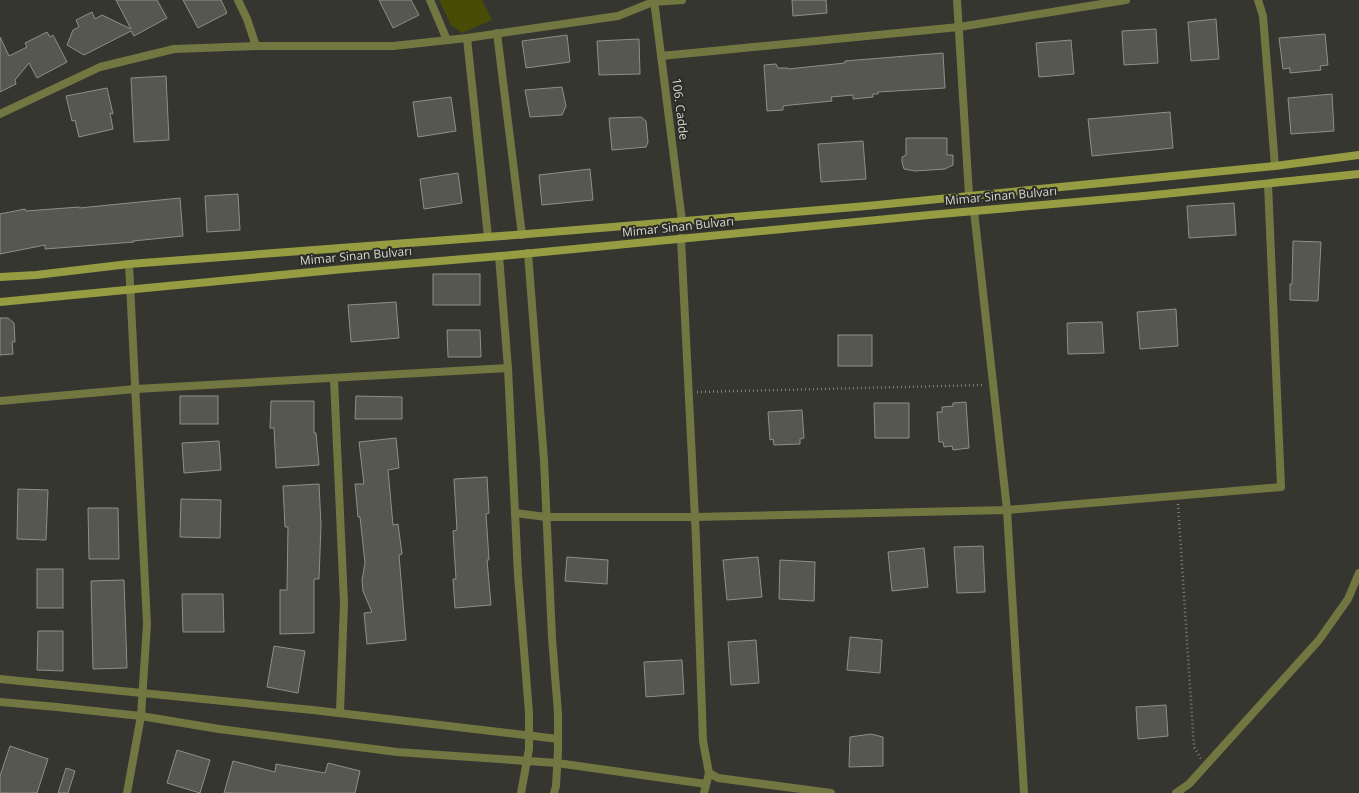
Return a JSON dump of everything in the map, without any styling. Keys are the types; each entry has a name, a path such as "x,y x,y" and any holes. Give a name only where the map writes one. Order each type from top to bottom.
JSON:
{"main road":[{"name":"Mimar Sinan Bulvarı","path":"0,277 36,275 129,264 522,235 867,206 1275,166 1359,155"},
{"name":"Mimar Sinan Bulvarı","path":"0,302 336,269 499,256 1268,184 1359,174"}],"street":[{"path":"238,0 247,19 256,46"},
{"path":"430,0 447,40"},
{"path":"0,114 100,67 174,49 256,46 393,46 468,38 618,16 654,1 682,0"},
{"path":"957,0 969,195"},
{"path":"660,56 959,27 1126,0"},
{"path":"1258,0 1263,16 1275,166"},
{"name":"106. Cadde","path":"654,1 682,221"},
{"path":"497,33 522,235"},
{"path":"468,38 488,237"},
{"path":"515,514 546,516 695,517 1007,510 1281,487 1268,184"},
{"path":"974,211 1007,510 1024,793"},
{"path":"681,238 695,517 703,741 709,773 704,793"},
{"path":"528,253 544,460 552,638 558,713 556,786 554,793"},
{"path":"499,256 508,368 518,575 529,713 527,762 521,793"},
{"path":"127,793 141,716 146,624 129,264"},
{"path":"0,401 136,390 508,368"},
{"path":"334,378 344,602 340,713"},
{"path":"1176,793 1189,784 1319,640 1348,599 1359,573"},
{"path":"0,679 340,713 558,739"},
{"path":"0,702 57,706 141,716 219,729 397,752 557,763 706,784"},
{"path":"709,773 718,778 831,793"}],"path":[{"path":"688,392 993,385"},
{"path":"1178,495 1194,747 1205,766"}],"shaded area":[{"path":"439,0 482,0 492,20 462,33 451,25"}],"building":[{"path":"116,0 157,0 167,18 134,36 131,31 84,55 67,45 73,30 79,27 76,20 92,12 95,19 102,15 131,29"},
{"path":"183,0 221,0 227,13 198,28"},
{"path":"379,0 411,0 419,15 393,28"},
{"path":"792,0 826,0 827,13 793,16"},
{"path":"1216,19 1219,59 1191,61 1188,22"},
{"path":"1156,29 1158,63 1124,65 1122,31"},
{"path":"47,32 50,37 53,35 67,62 37,78 29,63 15,80 16,84 0,92 0,37 9,56 27,47 25,43"},
{"path":"1325,34 1328,65 1320,66 1321,70 1290,73 1290,68 1283,69 1279,38"},
{"path":"567,35 570,62 526,68 522,41"},
{"path":"639,39 640,74 599,75 597,41"},
{"path":"1071,40 1074,74 1039,77 1036,43"},
{"path":"943,53 945,88 878,92 878,94 873,94 873,97 853,99 853,95 831,97 832,101 783,106 783,110 767,111 764,65 776,64 778,68 788,69 845,63 845,61"},
{"path":"166,76 169,140 134,142 131,78"},
{"path":"562,87 566,106 562,115 530,117 525,90"},
{"path":"107,88 113,114 110,113 113,129 79,137 75,120 72,121 66,96"},
{"path":"1332,94 1334,131 1291,134 1288,98"},
{"path":"451,97 456,131 418,137 413,102"},
{"path":"1170,112 1173,148 1092,156 1088,119"},
{"path":"641,117 646,121 648,142 646,147 612,150 609,118"},
{"path":"906,138 947,138 947,155 953,155 953,165 945,169 915,171 904,169 902,157 906,155"},
{"path":"863,141 866,179 821,182 818,144"},
{"path":"590,169 593,200 542,205 539,175"},
{"path":"458,173 462,203 424,209 420,179"},
{"path":"238,194 240,230 207,232 205,196"},
{"path":"180,198 183,236 133,241 134,242 45,249 45,245 0,254 0,214 25,209 26,211 79,208"},
{"path":"1234,203 1236,235 1189,238 1187,206"},
{"path":"1293,241 1321,242 1318,301 1290,300"},
{"path":"433,274 480,274 480,305 433,305"},
{"path":"396,302 399,338 351,342 348,305"},
{"path":"1176,309 1178,346 1140,349 1137,312"},
{"path":"0,318 8,318 14,323 15,342 12,342 13,354 0,355"},
{"path":"1102,322 1104,353 1068,354 1067,323"},
{"path":"447,330 480,330 481,357 448,357"},
{"path":"838,335 872,335 872,366 838,366"},
{"path":"180,396 218,396 218,424 180,424"},
{"path":"356,396 402,397 402,419 355,419"},
{"path":"271,401 314,401 314,433 316,433 319,465 276,468 274,428 270,428"},
{"path":"966,402 969,448 953,450 952,446 944,447 943,442 939,442 937,412 942,412 942,407 953,406 953,403"},
{"path":"874,403 909,403 909,438 875,438"},
{"path":"802,410 804,438 800,439 800,444 774,445 773,439 770,440 768,412"},
{"path":"396,438 399,468 388,470 393,525 398,524 402,554 399,555 406,640 367,644 364,613 372,612 363,591 362,580 365,563 355,484 364,484 359,442"},
{"path":"219,441 221,470 184,473 182,443"},
{"path":"487,477 489,513 486,514 489,560 487,560 491,605 455,608 453,579 456,579 453,531 457,530 454,479"},
{"path":"319,484 321,525 319,579 314,579 314,633 280,634 280,590 287,590 288,527 285,527 283,486"},
{"path":"18,489 48,490 46,540 17,539"},
{"path":"181,499 221,500 220,538 180,537"},
{"path":"88,508 118,508 119,559 89,559"},
{"path":"983,546 985,592 957,593 954,547"},
{"path":"924,548 928,587 892,591 888,552"},
{"path":"567,557 608,560 607,584 565,581"},
{"path":"758,557 762,597 727,600 723,560"},
{"path":"780,560 815,562 814,601 779,599"},
{"path":"37,569 63,569 63,608 37,608"},
{"path":"124,580 127,668 93,669 91,581"},
{"path":"182,594 223,594 224,632 183,632"},
{"path":"38,631 63,631 63,671 37,670"},
{"path":"850,637 882,640 880,673 847,670"},
{"path":"756,640 759,683 731,685 728,642"},
{"path":"274,646 305,651 298,693 267,687"},
{"path":"682,660 684,694 646,697 644,662"},
{"path":"1166,705 1168,736 1138,739 1136,707"},
{"path":"871,734 883,737 883,766 849,767 850,737"},
{"path":"10,746 48,759 37,793 0,793 0,776"},
{"path":"177,750 210,760 200,793 167,783"},
{"path":"233,761 275,772 276,764 325,773 328,763 360,771 355,793 224,793"},
{"path":"66,768 75,771 68,793 58,793"}]}
